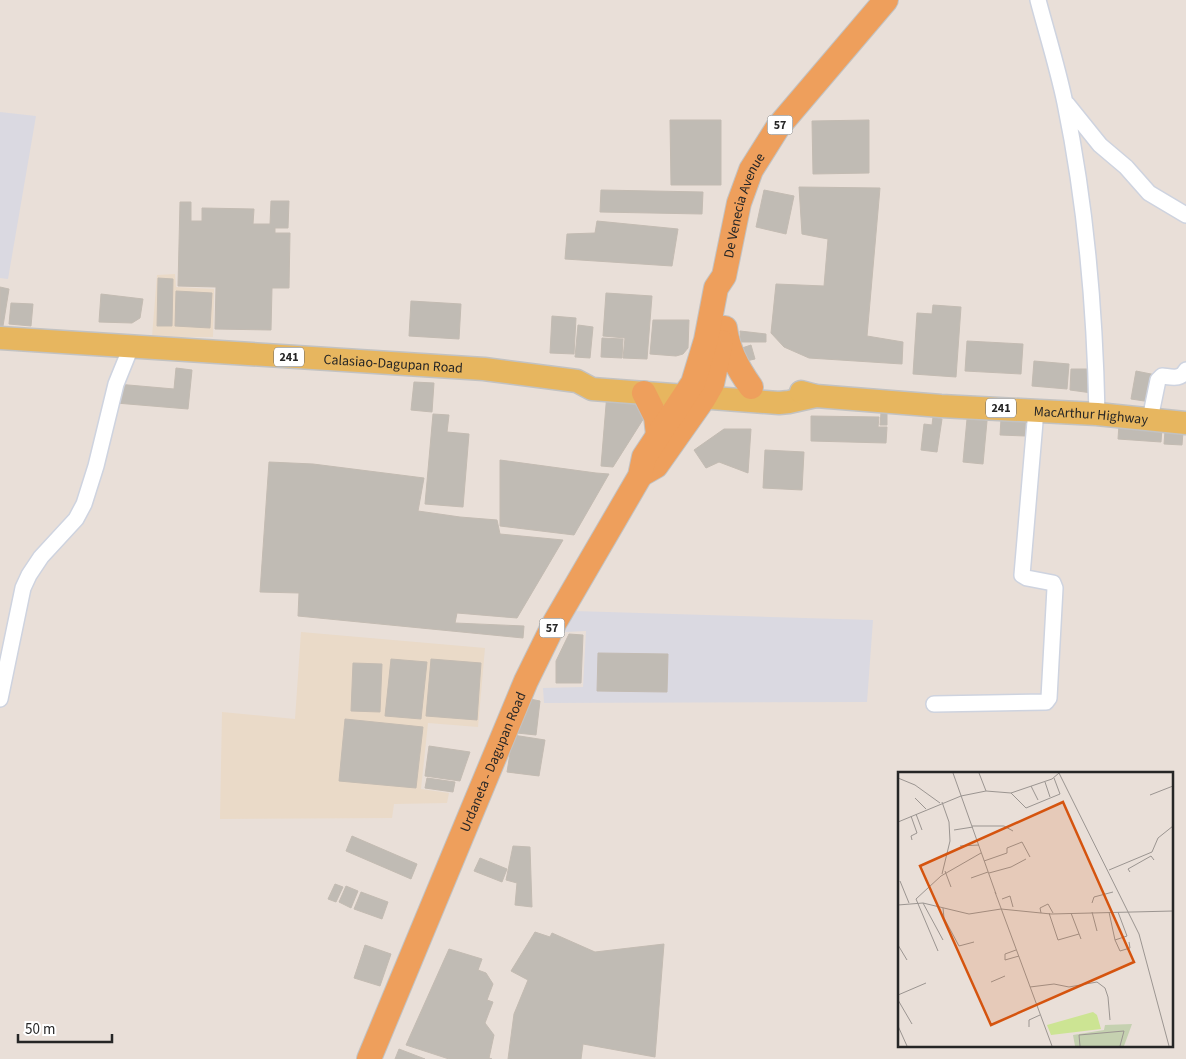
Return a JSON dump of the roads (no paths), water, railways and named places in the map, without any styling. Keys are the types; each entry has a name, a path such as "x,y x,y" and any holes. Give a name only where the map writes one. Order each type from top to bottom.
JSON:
{"highway":[{"name":"De Venecia Avenue","path":"699,390 716,288 724,276 739,204 751,170 778,127 886,0"},
{"name":"De Venecia Avenue","path":"699,390 724,324 729,289 724,276"},
{"path":"724,324 727,342 733,357 751,387"},
{"name":"Urdaneta - Dagupan Road","path":"369,1059 526,681 554,622 640,476 644,457 658,435 699,390"},
{"name":"Urdaneta - Dagupan Road","path":"640,476 656,466 699,390"},
{"path":"644,393 656,417 658,435"}],"main road":[{"name":"Calasiao-Dagupan Road","path":"0,338 484,368 577,380 592,389 644,393 699,390"},
{"name":"Calasiao-Dagupan Road","path":"577,380 594,375 699,390"},
{"name":"MacArthur Highway","path":"699,390 751,387 789,390 816,396 947,406 1097,414 1186,423"},
{"name":"MacArthur Highway","path":"699,390 780,402 816,396"}],"street":[{"path":"1038,0 1065,101 1088,249 1096,350 1097,414"},
{"path":"1065,101 1100,145 1126,167 1149,193 1186,215"},
{"path":"1073,144 1100,145"},
{"path":"0,699 23,588 29,575 42,557 76,520 84,504 96,466 116,384 131,347"},
{"path":"1150,419 1158,380 1162,376 1179,378 1183,376 1186,370"},
{"path":"934,704 1046,702 1049,698 1055,588 1053,583 1026,578 1022,574 1036,410"}]}
